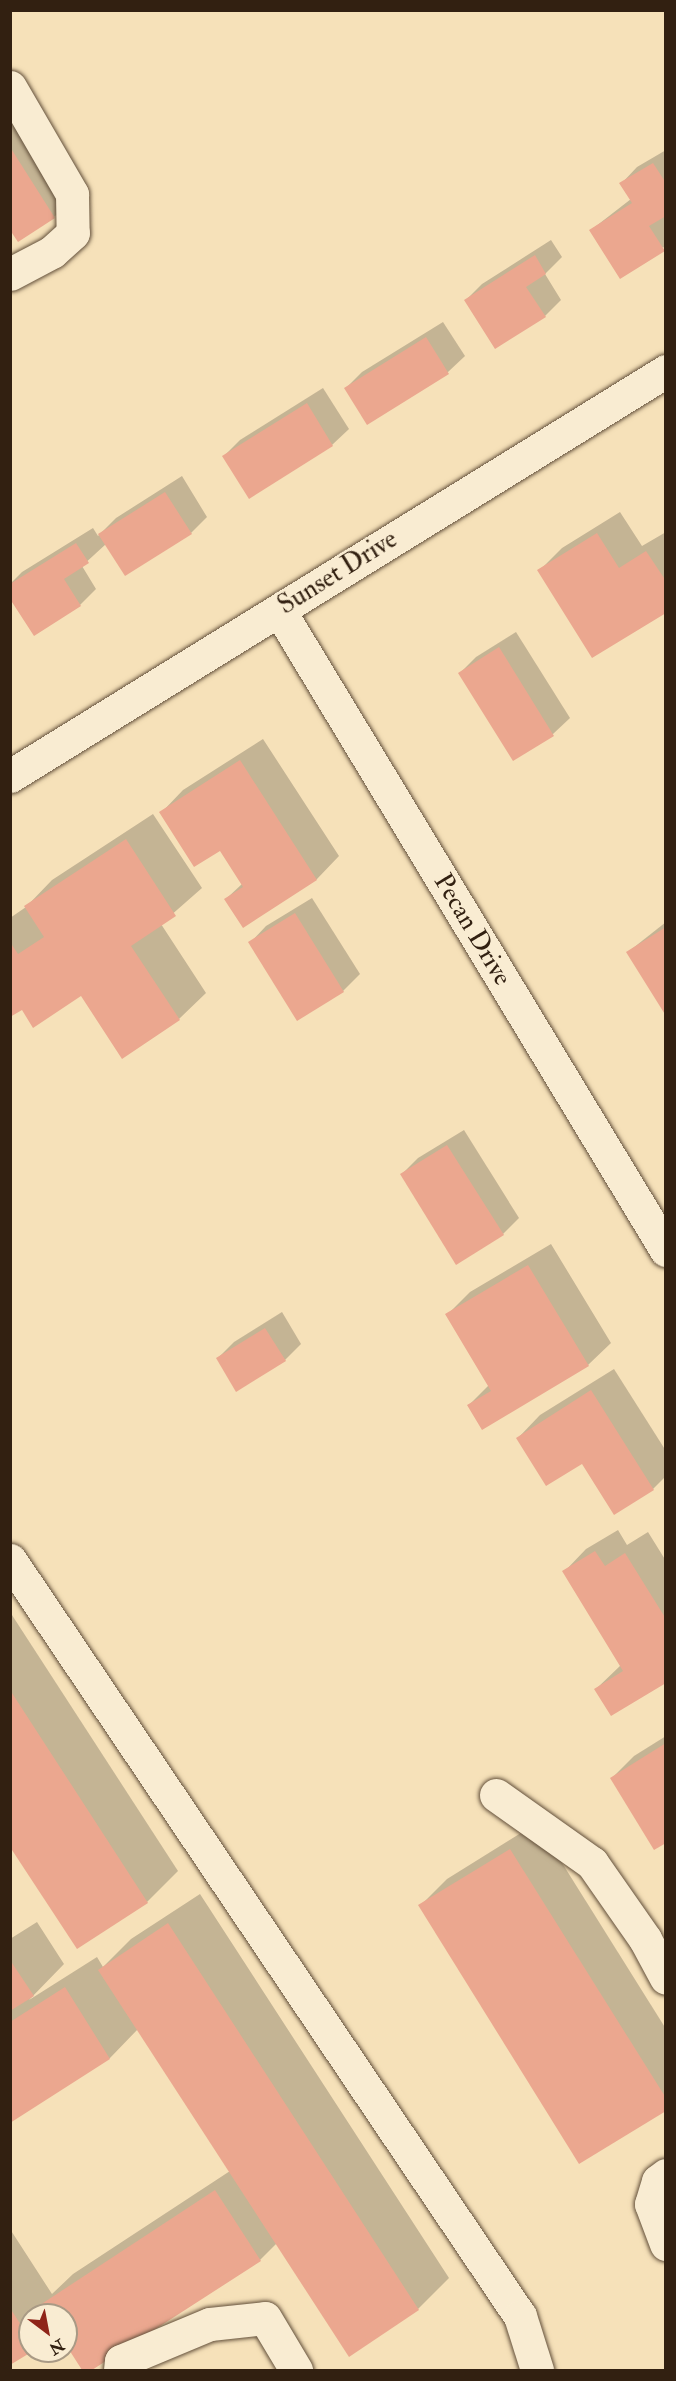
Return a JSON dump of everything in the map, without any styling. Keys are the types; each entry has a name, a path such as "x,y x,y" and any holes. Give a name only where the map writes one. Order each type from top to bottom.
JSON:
{"street":[{"path":"10,87 72,194 73,233 52,252 10,274"},
{"name":"Sunset Drive","path":"10,776 666,371"},
{"name":"Pecan Drive","path":"279,610 666,1250"},
{"path":"10,1560 520,2316 537,2370"},
{"path":"496,1795 592,1863 645,1939 666,1977"},
{"path":"666,2175 658,2181 651,2204 666,2244"},
{"path":"120,2370 121,2361 210,2324 265,2318 296,2370"}],"building":[{"path":"10,147 55,218 18,242 10,230"},
{"path":"653,163 666,183 666,216 649,226 665,251 620,279 589,230 632,203 619,183"},
{"path":"535,255 546,274 526,287 546,317 495,349 464,300"},
{"path":"426,337 449,374 367,425 344,388"},
{"path":"307,403 333,446 249,499 222,456"},
{"path":"165,492 192,534 125,576 98,534"},
{"path":"597,533 619,568 646,551 666,581 666,613 592,658 537,570"},
{"path":"76,543 89,563 64,579 81,606 34,636 10,599 10,584"},
{"path":"499,647 554,736 513,761 458,673"},
{"path":"240,760 317,880 243,928 224,899 243,887 220,851 194,867 159,812"},
{"path":"126,839 176,916 131,946 180,1020 122,1059 81,996 33,1028 22,1010 10,1017 10,942 18,954 44,937 24,906"},
{"path":"295,913 344,992 297,1021 248,942"},
{"path":"666,927 666,1016 626,952"},
{"path":"447,1145 504,1235 456,1265 400,1174"},
{"path":"528,1265 589,1366 482,1430 467,1405 491,1391 445,1314"},
{"path":"265,1328 286,1361 236,1392 216,1358"},
{"path":"591,1390 654,1490 614,1515 582,1464 546,1486 516,1438"},
{"path":"595,1551 605,1566 625,1553 666,1619 666,1683 611,1716 594,1689 623,1671 562,1571"},
{"path":"10,1690 148,1903 77,1949 10,1847"},
{"path":"666,1743 666,1843 654,1850 610,1778"},
{"path":"510,1849 666,2098 666,2111 579,2164 418,1905"},
{"path":"168,1923 419,2310 349,2357 98,1970"},
{"path":"10,1960 34,1996 10,2011"},
{"path":"65,1987 110,2059 10,2123 10,2022"},
{"path":"215,2190 261,2261 92,2370 82,2370 78,2363 78,2303 43,2303"},
{"path":"10,2308 18,2320 18,2360 10,2365"}]}
